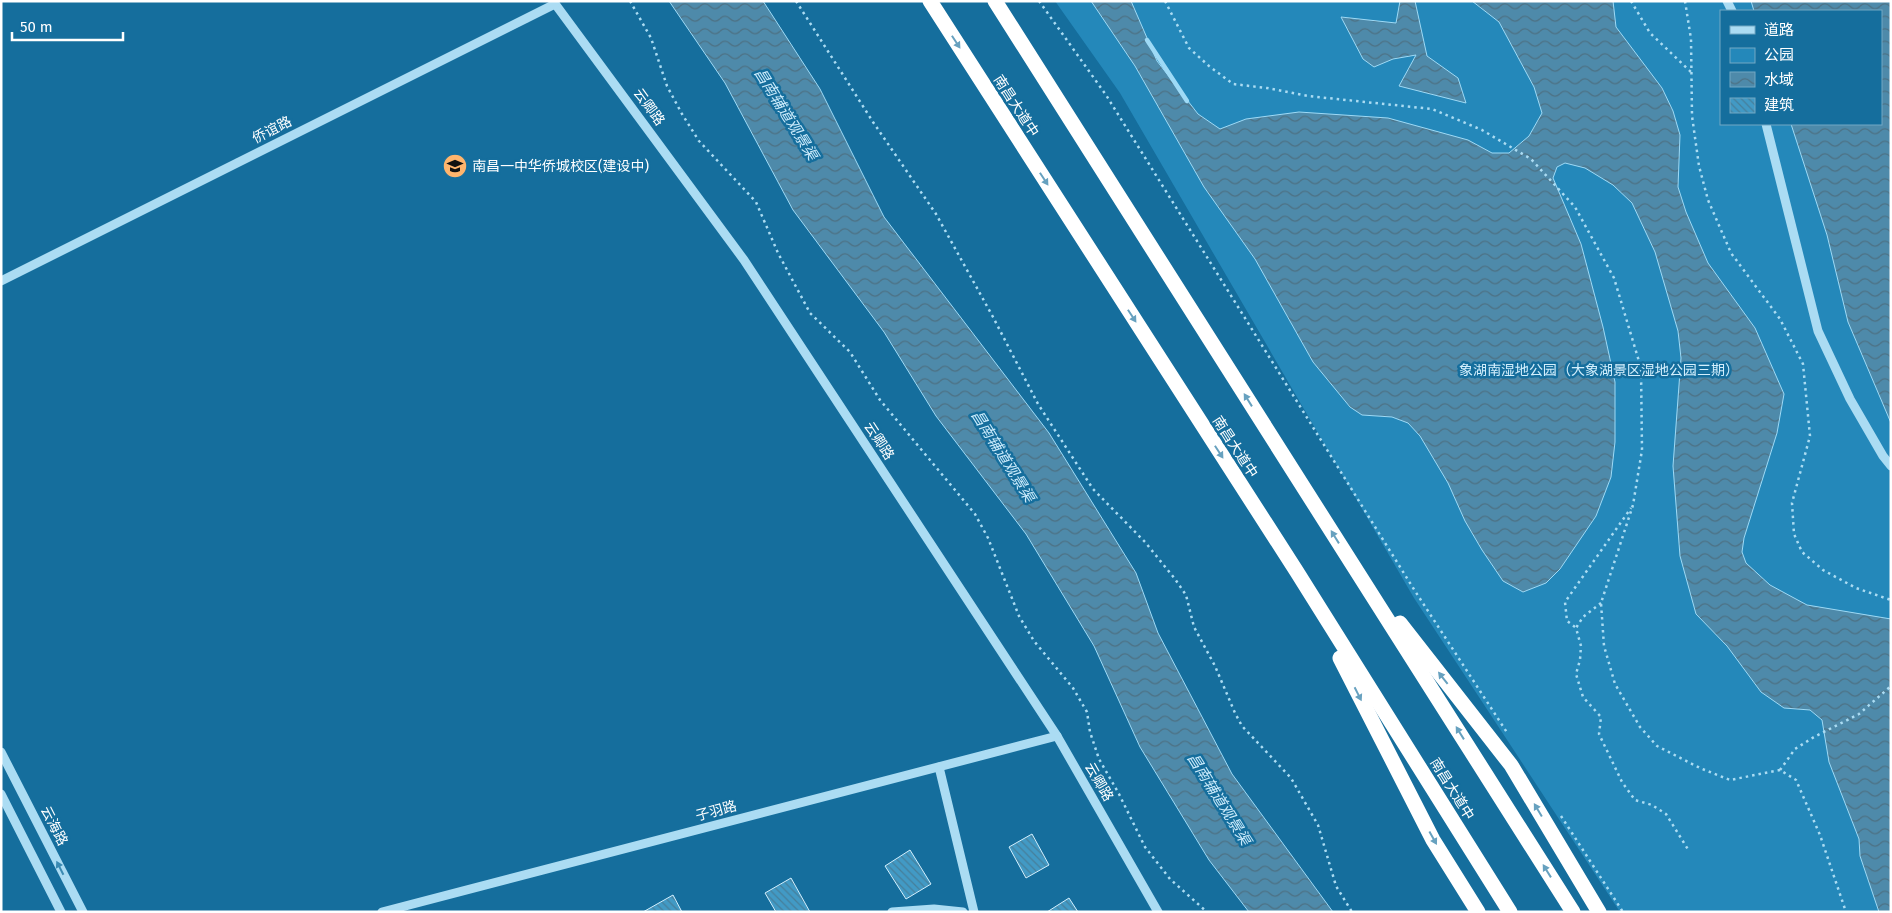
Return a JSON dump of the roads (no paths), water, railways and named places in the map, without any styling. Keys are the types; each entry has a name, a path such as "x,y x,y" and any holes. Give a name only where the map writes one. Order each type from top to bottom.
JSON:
{"highway":[{"name":"南昌大道中","path":"930,1 1296,572 1510,912"},
{"path":"995,1 1573,912"},
{"path":"1347,556 1511,765 1599,912"},
{"path":"1296,572 1433,840 1478,912"}],"street":[{"name":"侨谊路","path":"1,281 554,2"},
{"name":"云卿路","path":"554,2 744,260 1057,736 1158,912"},
{"path":"1766,125 1818,331 1850,399 1883,456 1891,466"},
{"name":"子羽路","path":"382,912 1057,736"},
{"name":"云海路","path":"1,752 82,912"},
{"path":"939,767 974,912"},
{"path":"1,794 61,912"},
{"path":"892,912 934,908 963,912"}],"water":[{"name":"昌南辅道观景渠","path":"669,1 763,1 820,89 884,217 1049,433 1136,573 1158,633 1232,774 1333,912 1249,912 1209,860 1140,747 1094,646 1026,534 936,416 884,332 793,210 725,83"},
{"path":"1091,1 1131,1 1157,61 1198,114 1220,129 1246,119 1299,112 1388,118 1468,140 1492,153 1509,153 1529,136 1542,113 1534,87 1499,22 1472,1 1613,1 1616,27 1662,88 1673,111 1680,135 1678,187 1686,212 1708,263 1755,328 1784,394 1777,433 1744,538 1742,552 1746,563 1770,585 1807,605 1891,619 1891,912 1879,912 1860,856 1859,839 1829,762 1822,720 1810,710 1784,708 1761,692 1727,646 1696,614 1680,556 1673,466 1681,358 1678,331 1655,252 1632,203 1613,185 1585,168 1565,163 1557,167 1553,178 1581,244 1603,327 1615,382 1615,442 1611,477 1596,516 1560,569 1546,583 1523,592 1503,581 1482,550 1465,521 1448,483 1420,436 1408,423 1392,417 1362,415 1350,407 1313,362 1255,259 1204,187 1135,66"},
{"path":"1400,1 1415,1 1427,56 1458,78 1466,103 1399,86 1416,55 1393,59 1374,67 1363,59 1341,17 1396,23"},
{"path":"1751,1 1891,1 1891,423 1848,322 1827,235 1791,125 1882,125 1882,10 1754,10"}],"waterway":[{"path":"1147,40 1187,101"}],"place":[{"name":"南昌一中华侨城校区(建设中)","path":"455,166"}],"park label":[{"name":"象湖南湿地公园（大象湖景区湿地公园三期）","path":"1599,370"}]}
